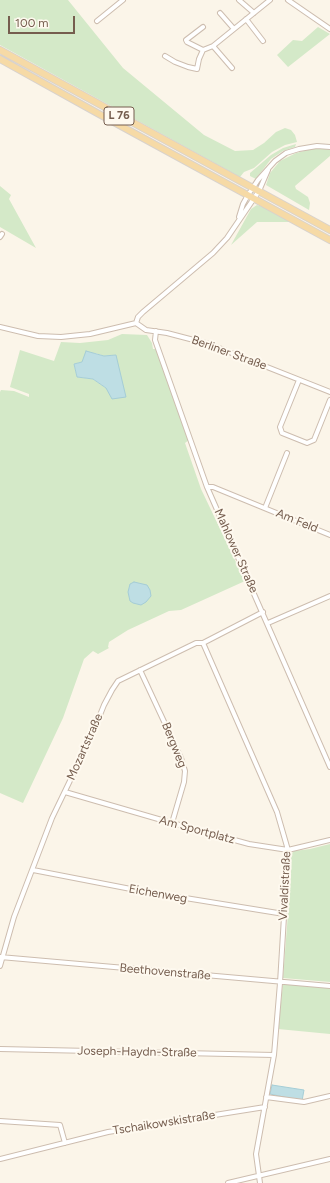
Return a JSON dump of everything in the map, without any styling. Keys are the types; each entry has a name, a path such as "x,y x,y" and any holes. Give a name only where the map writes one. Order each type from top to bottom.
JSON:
{"main road":[{"name":"L 76","path":"0,50 330,230"},
{"name":"L 76","path":"0,59 330,240"}],"street":[{"path":"97,21 123,0"},
{"path":"239,0 254,13"},
{"path":"165,56 188,68 197,69 203,50 213,46 270,0"},
{"path":"288,0 330,29"},
{"path":"220,13 234,29"},
{"path":"246,19 263,41"},
{"path":"202,27 186,40 187,42 203,50"},
{"path":"213,46 232,68"},
{"path":"0,327 38,336 61,337 90,334 136,324 138,317 143,312 220,247 232,232 251,197 275,161 292,151 304,148 330,146"},
{"path":"238,221 243,204 256,190"},
{"name":"Berliner Straße","path":"136,324 142,329 209,344 330,392"},
{"name":"Mahlower Straße","path":"156,331 155,340 207,486 330,767"},
{"path":"299,380 280,427 282,433 307,443 314,440 330,400"},
{"name":"Am Feld","path":"265,508 287,454"},
{"name":"Am Feld","path":"207,486 214,487 330,534"},
{"path":"268,623 330,596"},
{"name":"Mozartstraße","path":"0,966 1,957 14,917 52,818 112,690 118,681 196,643 203,643 263,612"},
{"name":"Vivaldistraße","path":"203,643 277,812 288,850 274,1055 256,1154 260,1183"},
{"name":"Bergweg","path":"140,670 181,758 185,771 184,782 172,823"},
{"name":"Am Sportplatz","path":"65,792 249,844 288,850 330,840"},
{"name":"Eichenweg","path":"33,870 136,890 284,914"},
{"name":"Beethovenstraße","path":"1,957 280,983 330,986"},
{"name":"Joseph-Haydn-Straße","path":"0,1049 274,1055"},
{"path":"266,1097 304,1102 330,1096"},
{"name":"Tschaikowskistraße","path":"0,1159 108,1132 265,1107"},
{"path":"0,1121 60,1125 65,1143"},
{"path":"228,1183 330,1159"}],"green space":[{"path":"0,0 68,0 123,68 204,135 235,151 253,150 264,143 276,132 285,128 291,130 295,135 297,142 285,145 272,152 254,168 244,172 240,177 0,45"},
{"path":"318,27 330,34 288,67 277,55 293,40 302,41"},
{"path":"296,144 295,147 283,151 271,159 256,179 250,176 250,173 271,155 283,148"},
{"path":"312,149 330,149 330,156 295,186 296,189 308,197 310,203 309,210 266,185 270,173 280,161 296,153"},
{"path":"0,186 11,195 9,199 36,248 0,227"},
{"path":"257,205 266,208 290,222 257,222 231,245 251,209"},
{"path":"122,334 147,335 152,343 153,349 157,349 189,440 185,443 201,489 245,581 181,610 169,611 128,630 109,642 109,648 98,654 93,651 84,659 63,718 23,803 0,793 0,392 1,390 14,391 29,397 29,394 10,387 20,350 54,361 61,342 80,343 108,340","holes":["95,353 104,356 116,355 106,388 93,379 77,377 74,364 82,362"]},
{"path":"330,844 330,982 283,978 291,875 291,854 294,851"},
{"path":"283,984 330,988 330,1034 278,1029"}],"water":[{"path":"86,351 104,356 116,355 126,397 112,399 106,388 93,379 77,377 74,364 82,362"},
{"path":"134,582 147,585 150,590 151,596 141,605 130,601 128,592 130,584"},
{"path":"272,1085 304,1090 302,1101 270,1094"}]}
